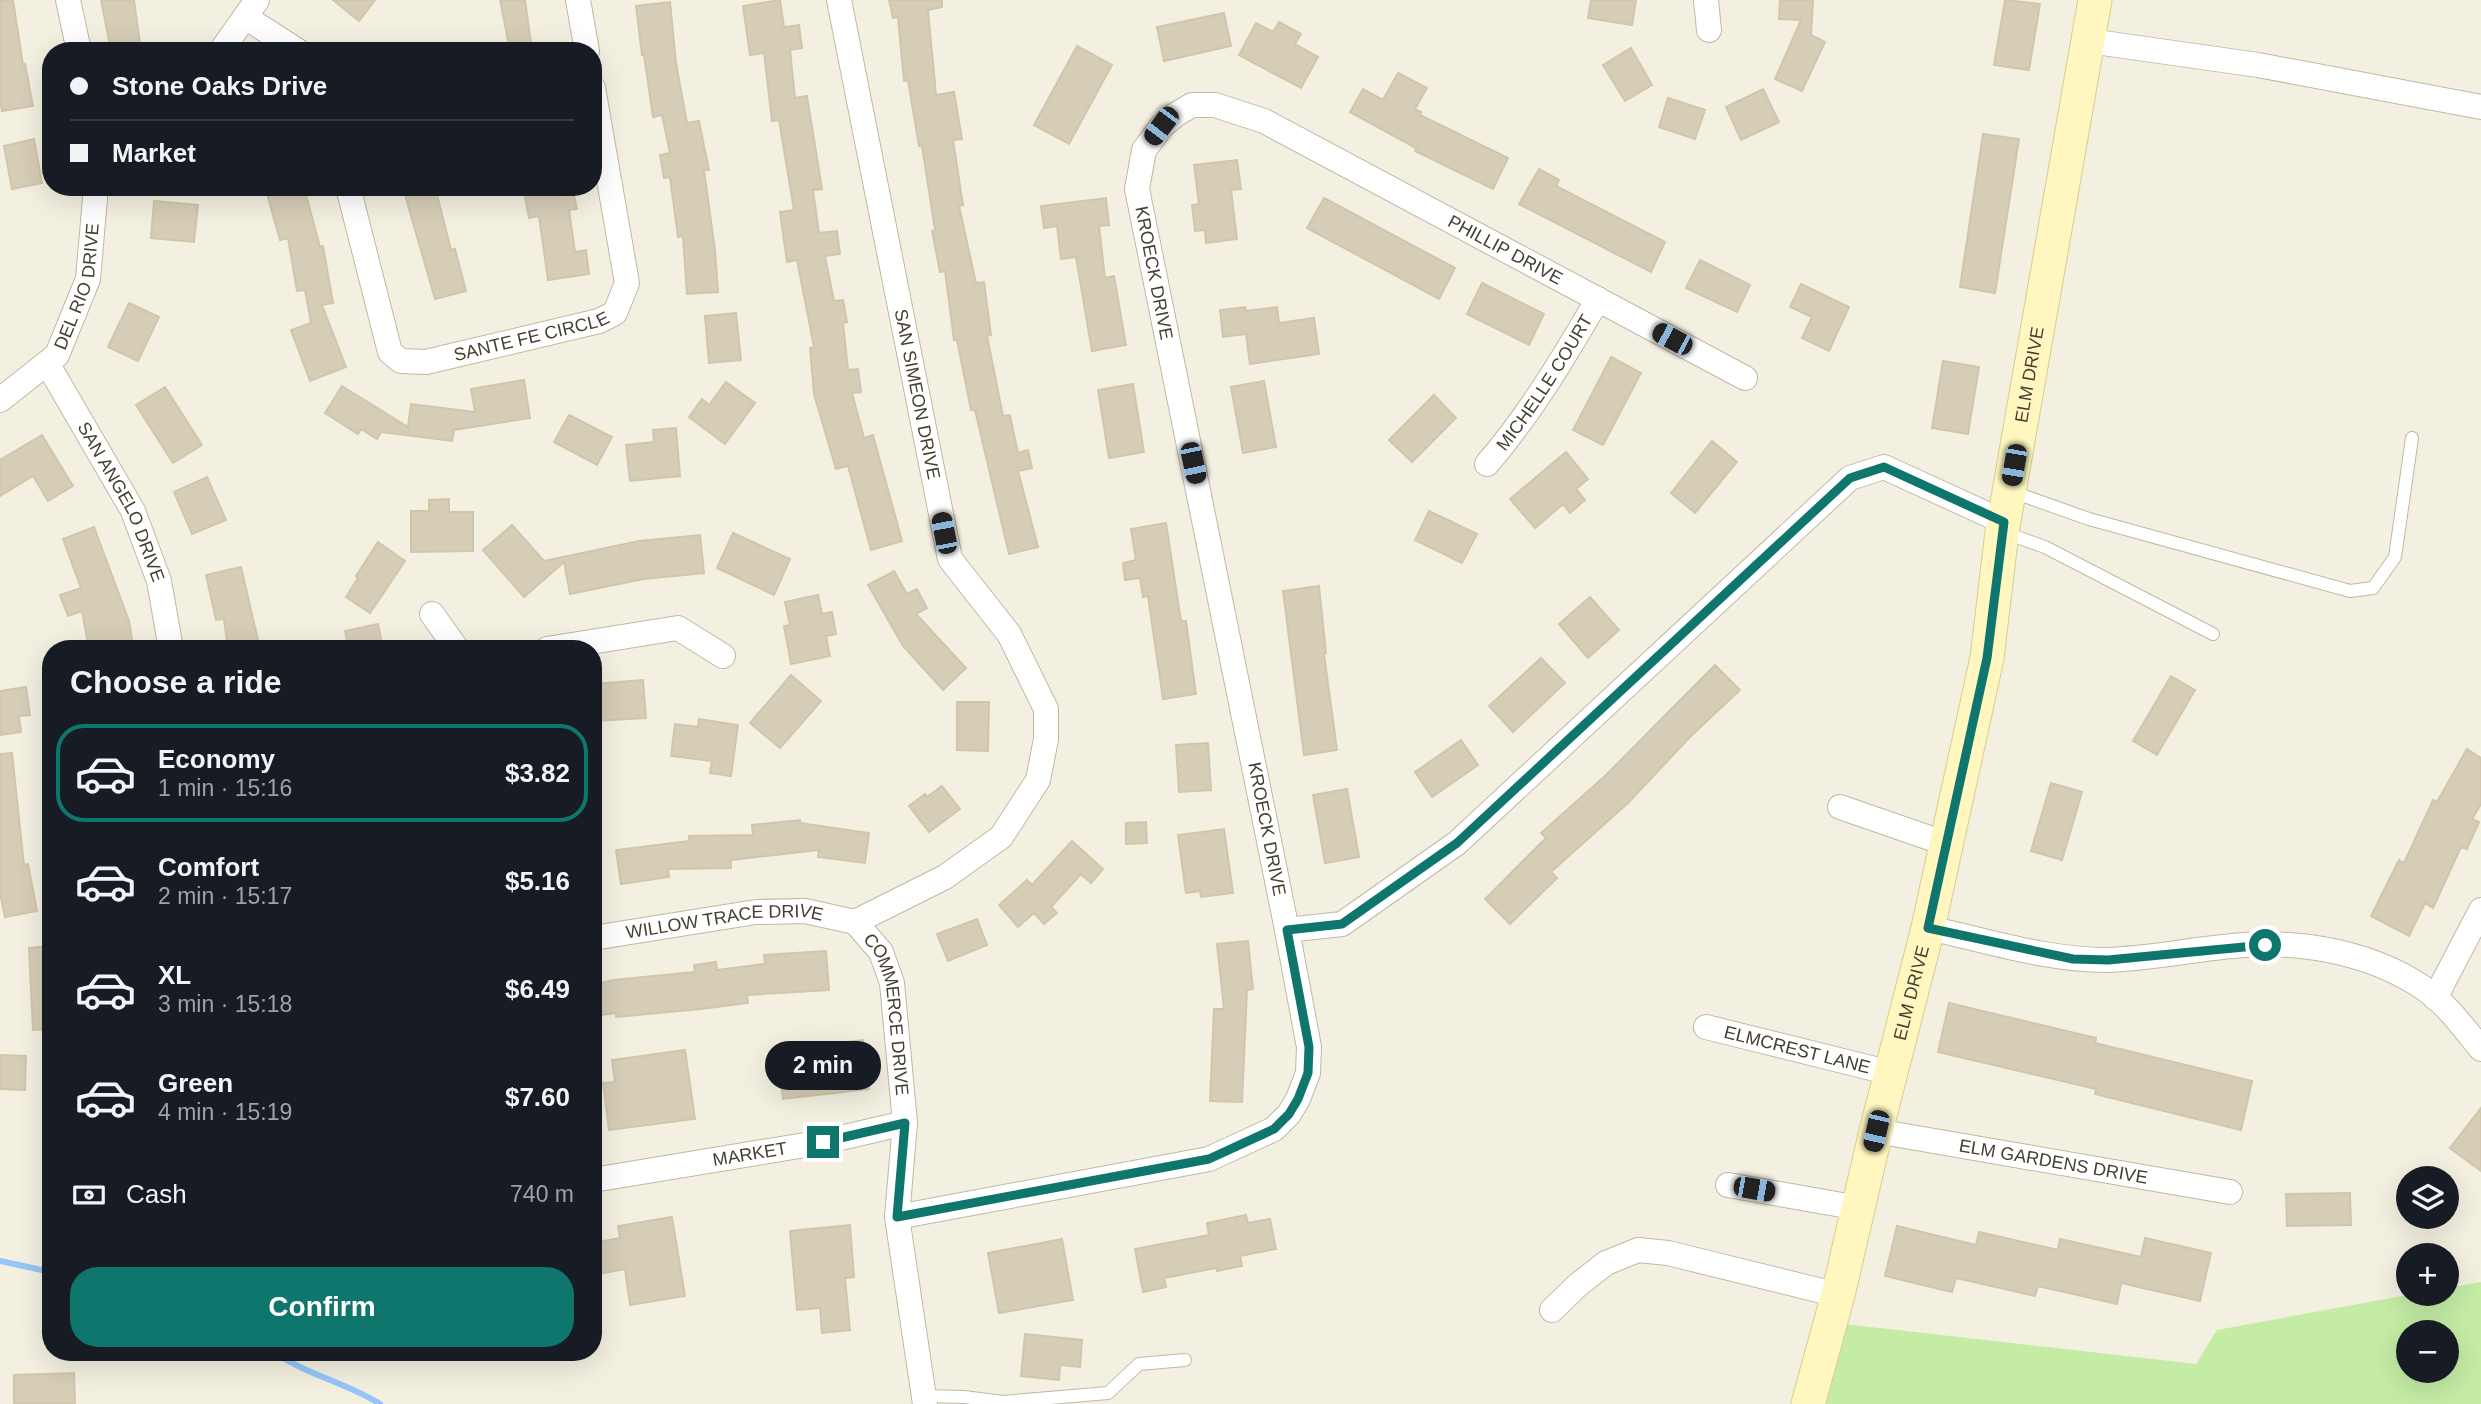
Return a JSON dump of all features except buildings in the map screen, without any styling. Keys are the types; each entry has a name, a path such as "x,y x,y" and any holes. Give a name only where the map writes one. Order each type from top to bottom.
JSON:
{"street":[{"path":"68,0 77,42"},
{"path":"578,0 585,42"},
{"name":"SAN SIMEON DRIVE","path":"839,0 950,559 1009,634 1046,709 1046,739 1038,780 1001,837 945,877 855,922"},
{"path":"1706,0 1709,30"},
{"name":"ELM DRIVE","path":"1808,1404 1838,1295 1876,1131 1928,928 1987,658 2005,515 2090,41 2095,0"},
{"path":"226,42 251,8 289,42"},
{"path":"2090,41 2258,65 2481,107"},
{"name":"KROECK DRIVE","path":"897,1217 1209,1159 1274,1129 1289,1114 1308,1073 1309,1047 1287,930 1137,189 1144,150 1161,126 1192,105 1214,105 1264,121"},
{"name":"PHILLIP DRIVE","path":"1264,121 1745,378"},
{"name":"SANTE FE CIRCLE","path":"350,196 390,352 401,361 426,362 599,321 615,313 627,283 602,140"},
{"name":"DEL RIO DRIVE","path":"0,400 57,355 88,279 95,196"},
{"name":"MICHELLE COURT","path":"1488,464 1550,381 1598,299"},
{"name":"SAN ANGELO DRIVE","path":"47,363 133,511 159,581 169,640"},
{"path":"1287,930 1342,924 1457,843 1850,478 1884,467 2005,515"},
{"path":"432,614 451,640"},
{"path":"602,640 678,628 723,656"},
{"path":"1840,807 1947,844"},
{"path":"2435,998 2481,910"},
{"name":"WILLOW TRACE DRIVE","path":"602,937 756,912 805,911 855,922"},
{"name":"COMMERCE DRIVE","path":"855,922 881,952 892,983 905,1123 897,1217 925,1400"},
{"path":"1928,928 2073,959 2108,960 2244,945 2286,944 2328,950 2369,961 2412,982 2447,1008 2481,1049"},
{"name":"ELMCREST LANE","path":"1706,1027 1891,1073"},
{"name":"MARKET","path":"602,1179 823,1142 905,1123"},
{"name":"ELM GARDENS DRIVE","path":"1876,1131 2230,1192"},
{"path":"1727,1185 1859,1208"},
{"path":"1552,1310 1606,1263 1638,1250 1668,1253 1838,1295"}],"lane":[{"path":"2005,515 2089,519 2350,592 2373,588 2395,557 2412,438"},
{"path":"2005,515 2045,547 2213,634"},
{"path":"925,1400 964,1397 1003,1402 1108,1393 1139,1364 1185,1360"}],"green space":[{"path":"2481,1282 2481,1404 1826,1404 1844,1324 2196,1364 2217,1330 2396,1297 2396,1306 2459,1306 2459,1286"}],"waterway":[{"path":"0,1261 42,1270"},
{"path":"288,1361 380,1404"}],"route":[{"path":"823,1142 905,1123 897,1217 1209,1159 1274,1129 1289,1114 1308,1073 1309,1047 1287,930 1342,924 1457,843 1850,478 1884,467 2004,522 1987,658 1928,928 2073,959 2108,960 2265,945"}]}
